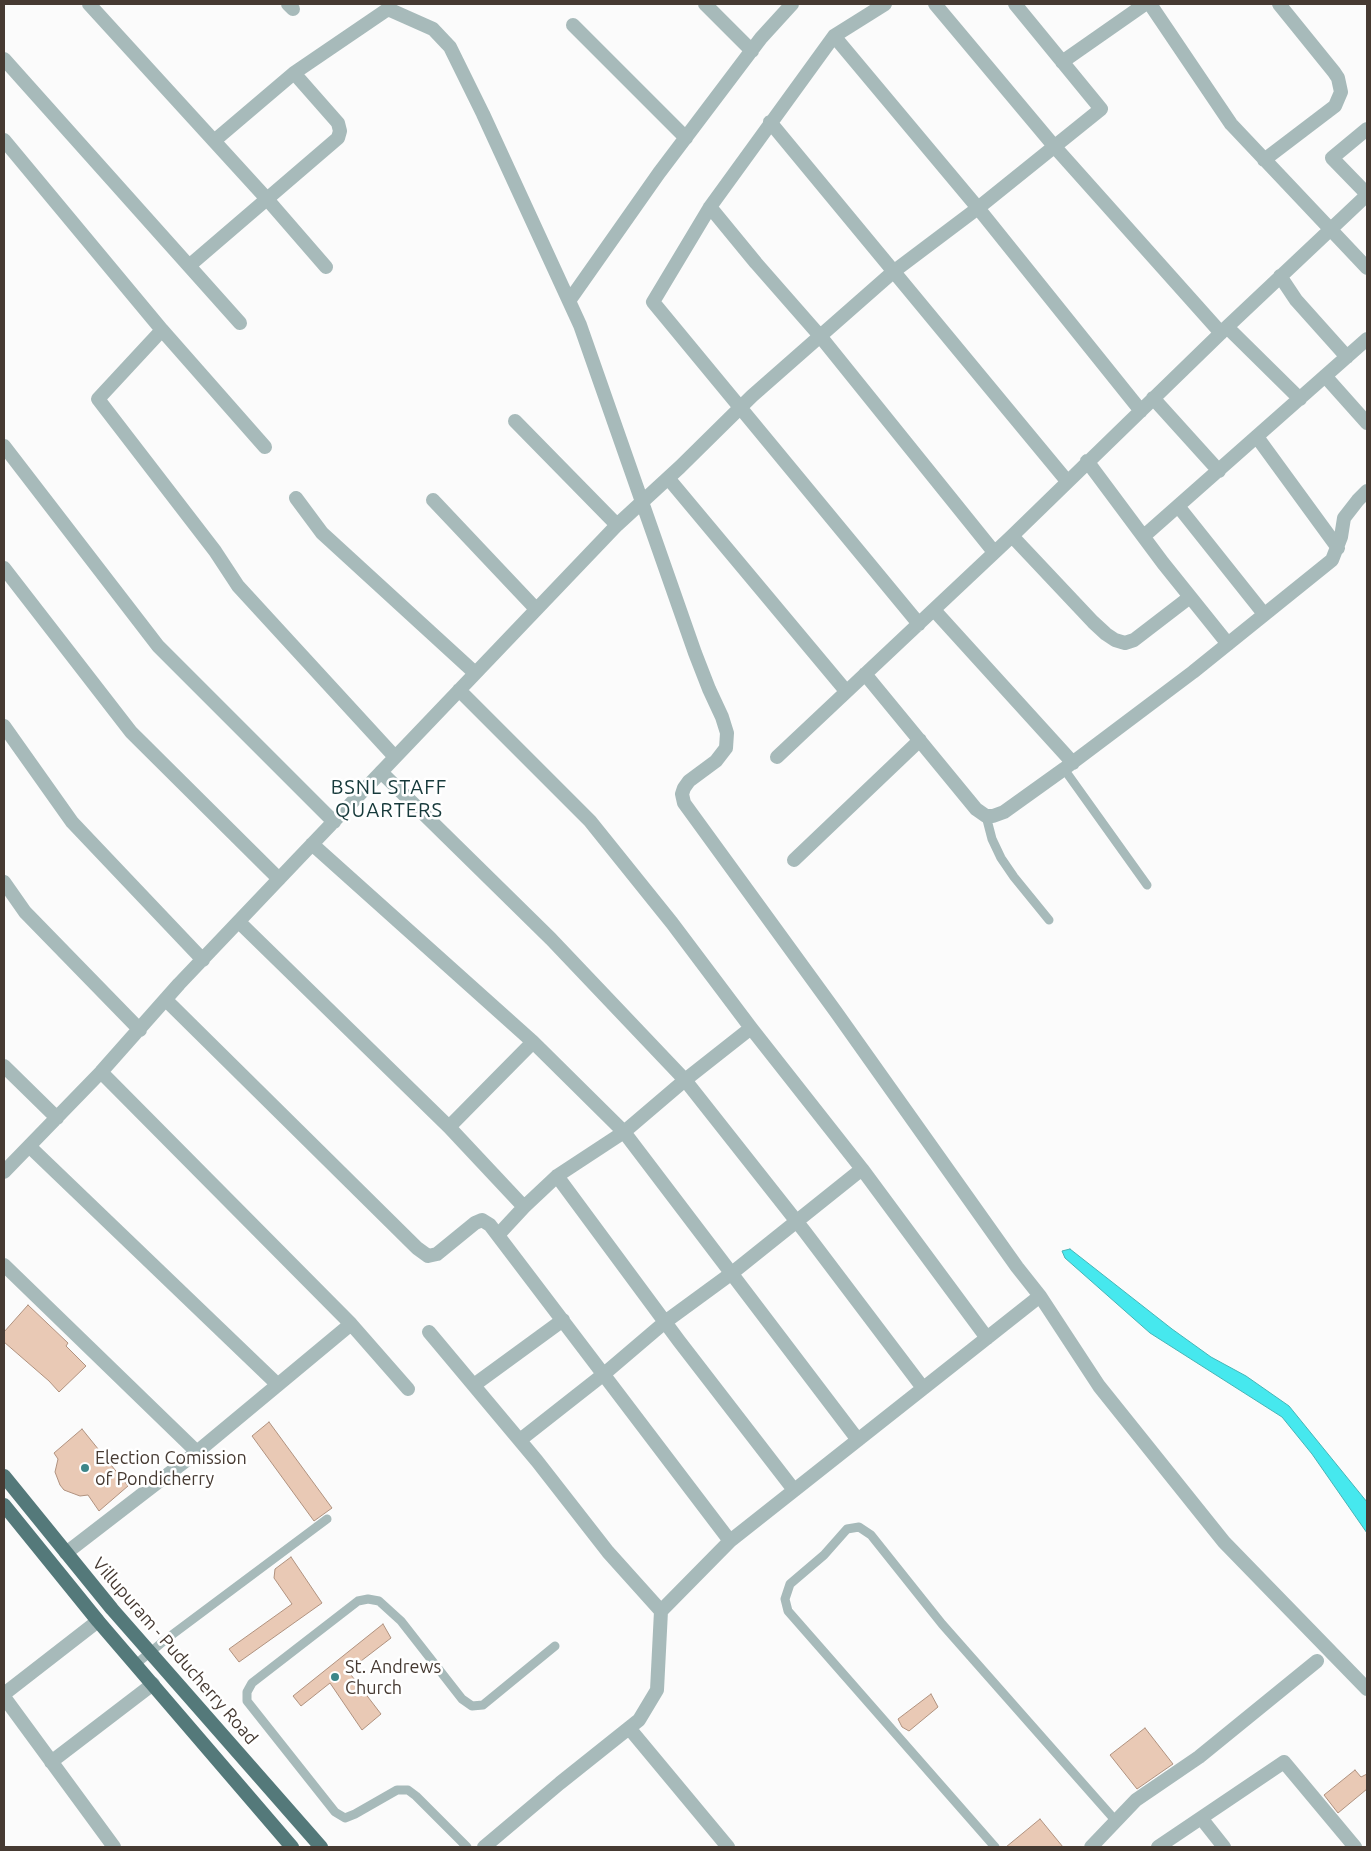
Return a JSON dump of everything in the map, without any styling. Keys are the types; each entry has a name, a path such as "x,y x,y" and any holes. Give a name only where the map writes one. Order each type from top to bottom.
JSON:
{"highway":[{"name":"Villupuram - Puducherry Road","path":"4,1476 112,1609 321,1847"},
{"path":"4,1505 98,1621 292,1847"},
{"path":"19,1524 32,1512"}],"street":[{"path":"89,4 267,199 326,267"},
{"path":"705,4 752,51"},
{"path":"569,301 686,138 752,51 792,4"},
{"path":"885,4 834,36 710,207 653,302 919,624"},
{"path":"935,4 1054,146 1224,330 1300,399"},
{"path":"4,1172 101,1072 312,844 617,525 740,408 893,272 978,208 1101,109 1015,4"},
{"path":"1062,62 1145,4"},
{"path":"1150,4 1231,124 1367,268"},
{"path":"1264,160 1335,106 1341,92 1338,78 1334,72 1279,4"},
{"path":"214,142 294,73 388,7 433,29 450,47 488,123 580,325 695,653 727,733 726,748 716,761 689,781 684,788 682,794 684,803 831,1005 1017,1267 1040,1296 1100,1386 1224,1542 1367,1689"},
{"path":"573,25 686,138"},
{"path":"834,36 978,208 1141,411"},
{"path":"4,59 240,323"},
{"path":"190,265 338,138 340,131 338,123 294,73"},
{"path":"770,122 1067,482"},
{"path":"777,757 1012,536 1087,461 1367,195 1332,158 1367,129"},
{"path":"4,140 162,330 265,447"},
{"path":"710,207 820,336 994,552"},
{"path":"1280,276 1296,300 1347,357"},
{"path":"162,330 98,399 215,551 238,586 395,757"},
{"path":"1144,536 1367,339"},
{"path":"1325,376 1367,423"},
{"path":"1154,398 1218,471"},
{"path":"515,422 617,525"},
{"path":"1257,437 1338,548"},
{"path":"4,446 158,646 334,822"},
{"path":"1087,461 1163,563 1228,644"},
{"path":"668,478 846,691"},
{"path":"865,674 976,809 986,816 993,816 1004,812 1068,766 1228,644 1332,560 1338,548 1344,518 1367,491"},
{"path":"296,498 322,533 475,673"},
{"path":"432,500 536,608"},
{"path":"1178,506 1264,614"},
{"path":"1012,536 1092,622 1115,640 1124,643 1134,640 1190,597"},
{"path":"4,568 131,732 163,766 279,879"},
{"path":"934,610 1068,766"},
{"path":"459,690 590,821 672,923 751,1028 862,1169 987,1338"},
{"path":"4,726 72,822 203,960"},
{"path":"794,860 920,740"},
{"path":"381,772 551,939 685,1080 797,1222 923,1388"},
{"path":"312,844 533,1042 624,1132 858,1440"},
{"path":"4,882 25,912 140,1030"},
{"path":"239,922 449,1126 524,1207"},
{"path":"166,1000 417,1248 428,1256 437,1254 475,1223 482,1220 490,1225 730,1541"},
{"path":"498,1235 557,1176 624,1132 685,1080 751,1028"},
{"path":"449,1126 533,1042"},
{"path":"4,1066 57,1118"},
{"path":"101,1072 351,1324 408,1388"},
{"path":"30,1147 276,1384"},
{"path":"520,1440 604,1374 665,1322 732,1273 862,1169"},
{"path":"557,1176 665,1322 794,1490"},
{"path":"4,1265 197,1452"},
{"path":"484,1847 639,1720 658,1690 661,1611 730,1541 1040,1296"},
{"path":"474,1385 563,1320"},
{"path":"66,1553 197,1452 276,1384 351,1324"},
{"path":"428,1332 520,1440 608,1552 661,1611"},
{"path":"98,1621 4,1696 114,1847"},
{"path":"1091,1847 1136,1800 1199,1757 1317,1661"},
{"path":"52,1762 153,1684"},
{"path":"628,1728 728,1847"},
{"path":"1158,1847 1284,1762 1355,1847"},
{"path":"1202,1818 1224,1847"}],"lane":[{"path":"1068,766 1147,885"},
{"path":"986,816 992,839 1001,858 1049,920"},
{"path":"136,1664 327,1519"},
{"path":"995,1847 788,1611 785,1599 790,1584 824,1555 847,1529 859,1527 871,1536 942,1624 1115,1820"},
{"path":"467,1847 408,1790 397,1790 345,1818 335,1812 248,1701 247,1692 252,1684 358,1601 368,1599 379,1601 401,1621 462,1699 472,1706 483,1704 555,1646"}],"water":[{"path":"1070,1249 1211,1357 1246,1376 1289,1406 1367,1502 1367,1533 1312,1454 1282,1417 1150,1333 1065,1258 1062,1251"}],"building":[{"path":"28,1305 68,1343 66,1346 86,1366 59,1392 4,1342 4,1332"},
{"path":"269,1422 332,1508 314,1521 252,1436"},
{"name":"Election Comission of Pondicherry","path":"82,1429 128,1486 99,1511 88,1495 80,1496 64,1490 55,1472 58,1459 54,1453"},
{"path":"291,1557 322,1603 239,1662 229,1649 292,1604 274,1578 275,1569"},
{"name":"St. Andrews Church","path":"383,1624 391,1638 348,1671 381,1714 362,1730 330,1683 301,1706 293,1696"},
{"path":"931,1694 938,1707 909,1731 902,1727 898,1719"},
{"path":"1145,1728 1173,1764 1137,1789 1110,1755"},
{"path":"1355,1770 1361,1777 1367,1774 1367,1789 1338,1813 1324,1795"},
{"path":"1040,1819 1063,1847 1006,1847"}],"place":[{"name":"Election Comission of Pondicherry","path":"85,1468"},
{"name":"St. Andrews Church","path":"335,1677"}],"district":[{"name":"BSNL STAFF QUARTERS","path":"389,798"}]}
